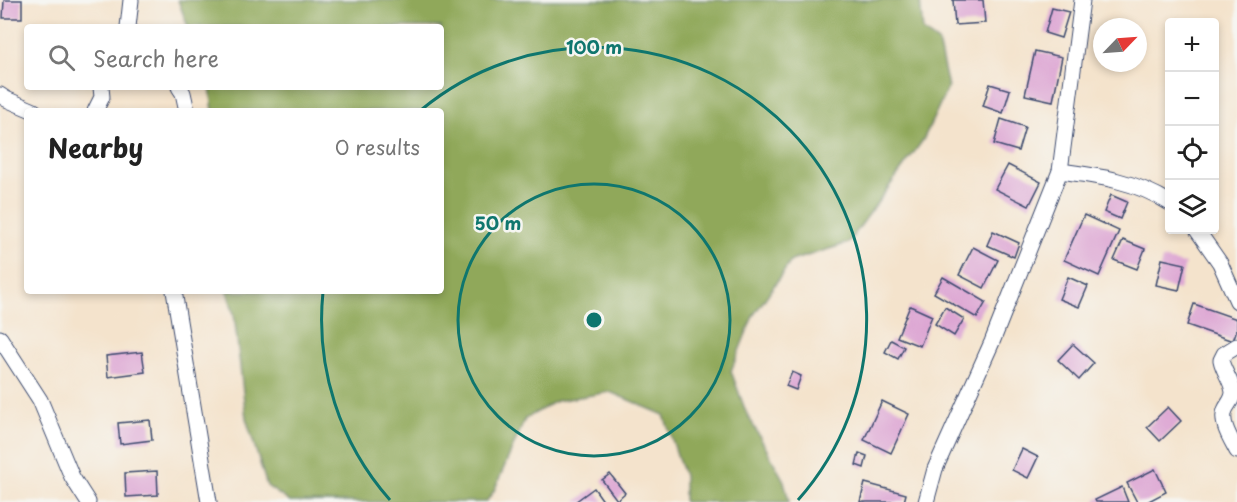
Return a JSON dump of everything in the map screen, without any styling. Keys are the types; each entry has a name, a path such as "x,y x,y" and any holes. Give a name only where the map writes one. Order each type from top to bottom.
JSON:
{"street":[{"path":"128,24 131,0"},
{"path":"926,502 935,469 992,342 1060,171 1082,0"},
{"path":"96,108 102,97 101,90"},
{"path":"180,90 186,108"},
{"path":"0,95 27,108"},
{"path":"1060,171 1128,182 1165,200"},
{"path":"1200,234 1220,263 1237,301"},
{"path":"174,294 209,502"},
{"path":"0,338 40,400 72,477 88,502"},
{"path":"1237,346 1224,354 1221,360 1233,391 1232,400 1225,409 1226,429 1237,451"}],"green space":[{"path":"178,0 920,0 923,31 938,42 948,87 923,140 848,243 791,261 753,316 731,371 746,412 784,481 789,502 684,502 684,476 664,415 610,392 556,401 525,419 494,491 486,502 290,502 267,486 246,418 234,314 228,294 444,294 444,108 213,108 210,90 444,90 444,24 187,24"}],"building":[{"path":"4,0 22,0 22,18 3,18"},
{"path":"953,0 983,0 985,23 955,25"},
{"path":"1052,8 1069,12 1061,38 1045,33"},
{"path":"1035,51 1062,57 1053,101 1025,95"},
{"path":"990,84 1010,90 1003,113 983,106"},
{"path":"1001,119 1025,127 1018,151 994,144"},
{"path":"1008,165 1041,182 1029,206 995,189"},
{"path":"1111,195 1127,202 1120,219 1104,212"},
{"path":"1084,215 1119,231 1099,276 1064,260"},
{"path":"993,231 1019,243 1014,257 987,245"},
{"path":"1123,240 1145,249 1137,269 1114,260"},
{"path":"973,247 998,260 984,288 959,275"},
{"path":"1162,259 1185,264 1179,290 1156,285"},
{"path":"943,277 986,302 977,318 934,293"},
{"path":"1068,277 1088,286 1079,307 1059,299"},
{"path":"1194,304 1237,319 1233,341 1187,325"},
{"path":"910,306 932,316 920,346 897,337"},
{"path":"945,307 964,319 954,336 935,324"},
{"path":"891,340 904,347 898,359 885,352"},
{"path":"1073,344 1094,363 1079,380 1058,360"},
{"path":"142,352 145,372 108,377 106,356"},
{"path":"792,372 801,376 796,390 786,386"},
{"path":"882,401 909,414 891,453 864,440"},
{"path":"1168,407 1181,421 1160,441 1147,427"},
{"path":"150,420 152,440 120,444 118,423"},
{"path":"1022,449 1038,457 1028,478 1012,470"},
{"path":"859,453 867,456 864,468 856,465"},
{"path":"1155,469 1166,492 1147,502 1137,502 1127,483"},
{"path":"157,471 158,495 126,497 125,473"},
{"path":"610,474 625,493 617,500 602,480"},
{"path":"865,483 906,494 904,502 860,502"},
{"path":"1122,487 1128,502 1096,502 1095,500"},
{"path":"594,488 604,502 575,502"}]}
